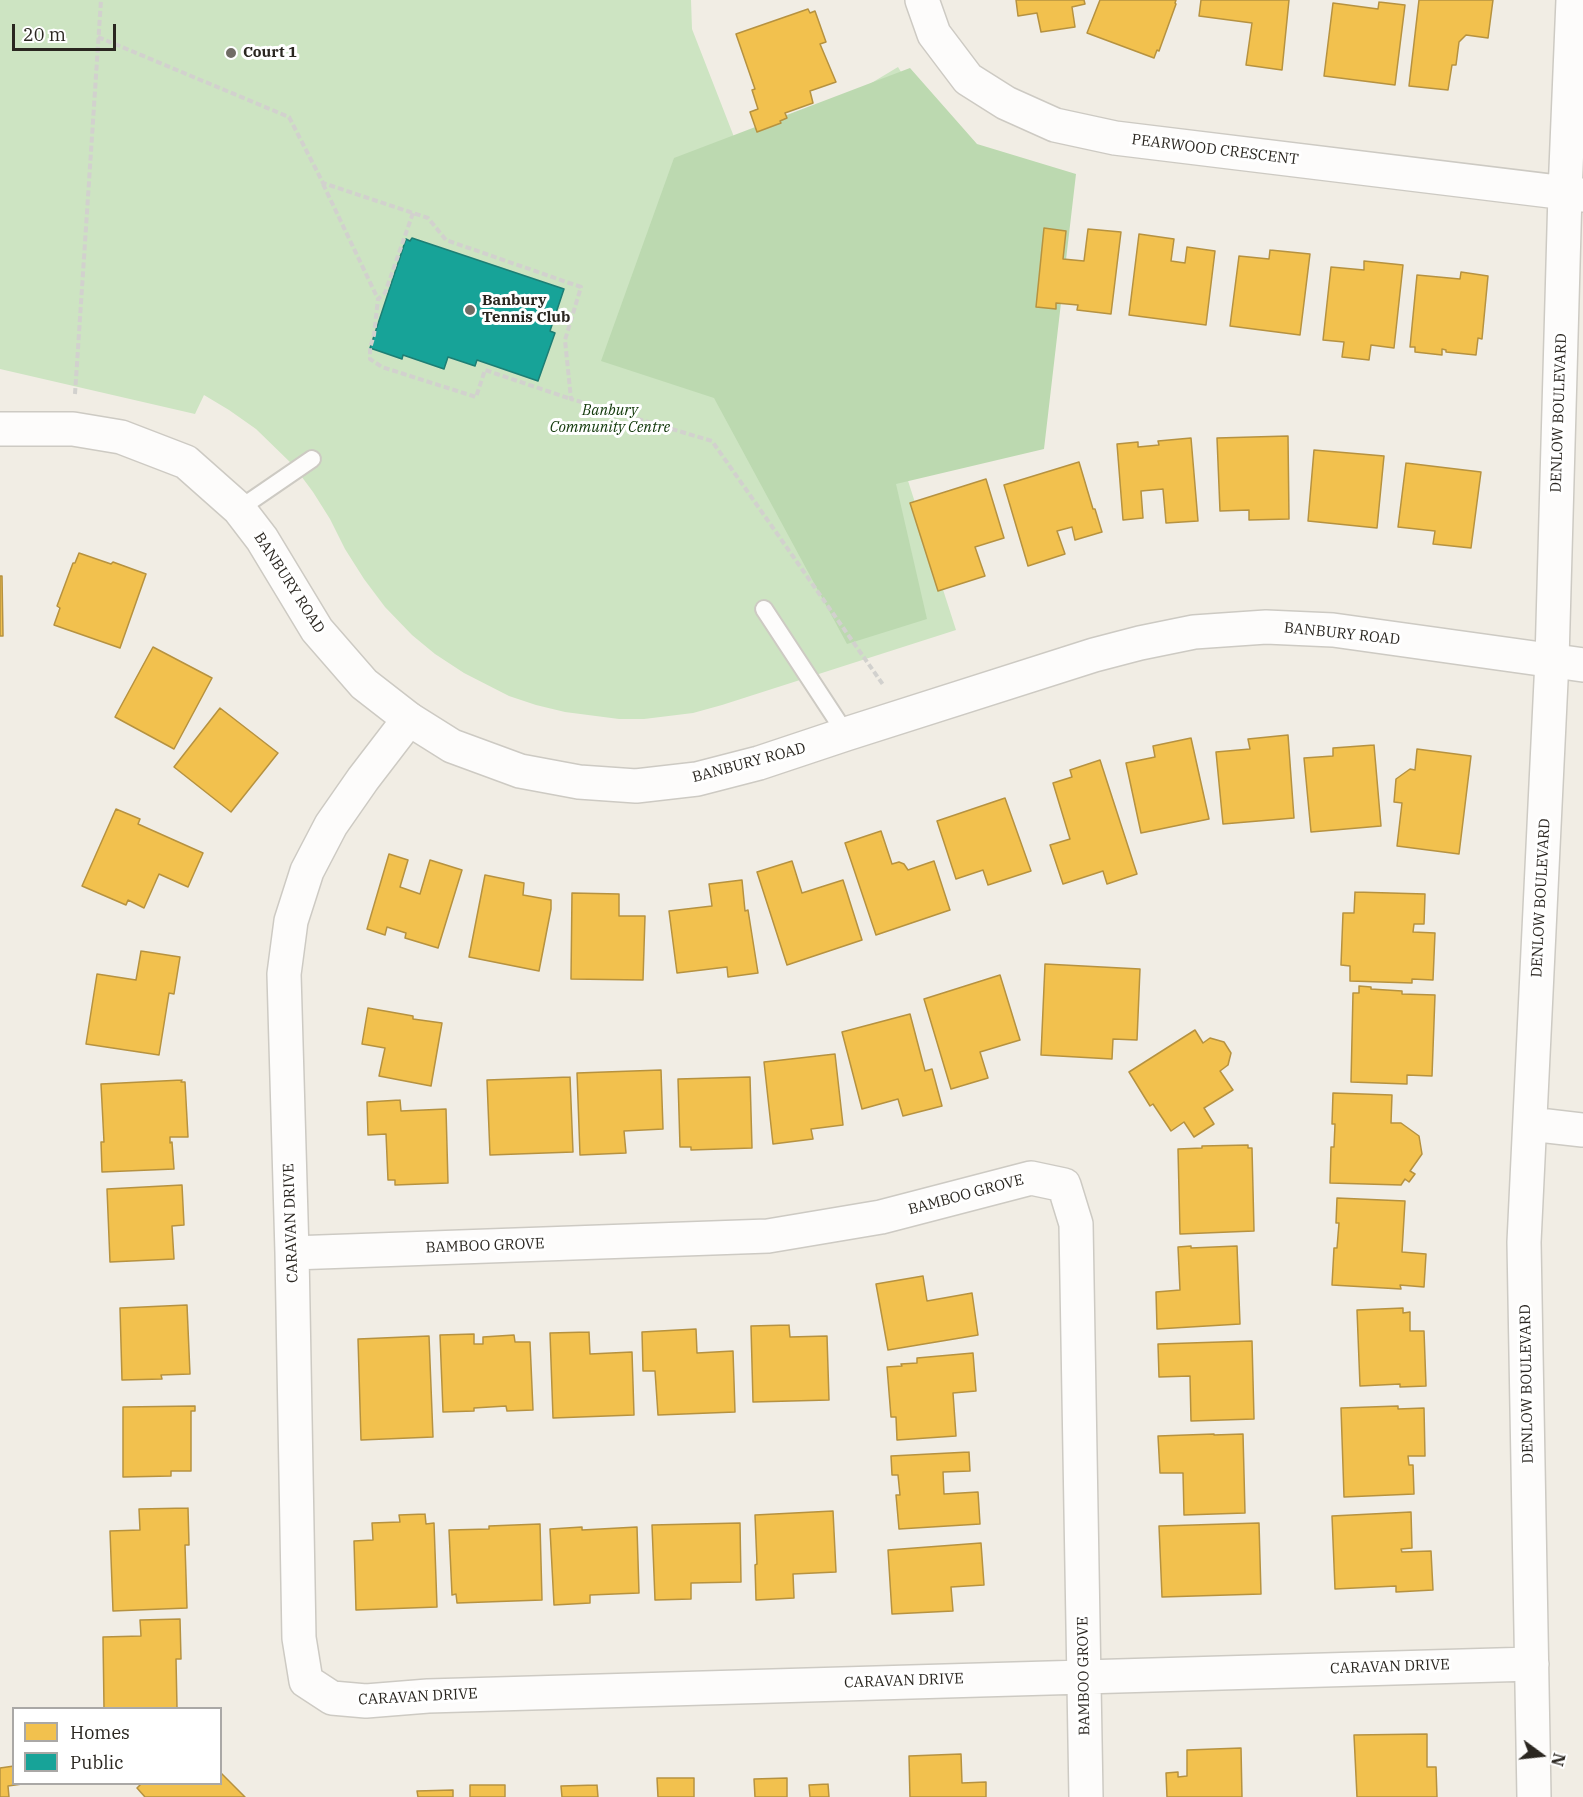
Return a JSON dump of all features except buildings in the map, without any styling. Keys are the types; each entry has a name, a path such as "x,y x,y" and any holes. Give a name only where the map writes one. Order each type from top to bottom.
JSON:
{"street":[{"name":"PEARWOOD CRESCENT","path":"922,0 934,34 968,79 1006,103 1055,125 1115,138 1574,194"},
{"name":"DENLOW BOULEVARD","path":"1534,1797 1524,1242 1530,1124 1567,663 1574,194 1573,0"},
{"name":"BANBURY ROAD","path":"0,429 73,429 121,438 186,462 239,509 262,539 317,630 364,684 409,719 452,746 520,771 579,782 636,786 697,779 759,763 1094,655 1194,632 1266,627 1333,630 1567,663"},
{"name":"CARAVAN DRIVE","path":"409,719 331,825 307,872 291,921 284,974 299,1638 306,1681 332,1698 366,1701 428,1696 1532,1664"},
{"path":"1530,1124 1583,1130"},
{"name":"BAMBOO GROVE","path":"292,1253 768,1236 881,1217 1031,1178 1064,1185 1076,1224 1086,1797"}],"lane":[{"path":"239,509 312,459"},
{"path":"764,609 846,734"}],"path":[{"path":"73,429 101,0"},
{"path":"98,37 289,117 378,299 370,359 382,367 476,397 485,370 712,441 905,716"},
{"path":"323,183 428,218 446,240 581,287 565,340 572,399"},
{"path":"378,299 385,293 413,213"}],"green space":[{"name":"Banbury Community Centre","path":"0,0 691,0 692,29 743,160 898,67 909,85 901,459 956,630 693,713 644,719 619,719 565,712 536,705 509,696 464,673 412,635 385,607 364,579 330,519 293,465 256,429 229,410 204,395 195,414 0,369"},
{"path":"910,68 977,144 1076,174 1044,449 896,484 927,619 847,644 714,398 601,361 674,158"}],"place":[{"name":"Court 1","path":"231,53"},
{"name":"Banbury Tennis Club","path":"470,310"}]}
